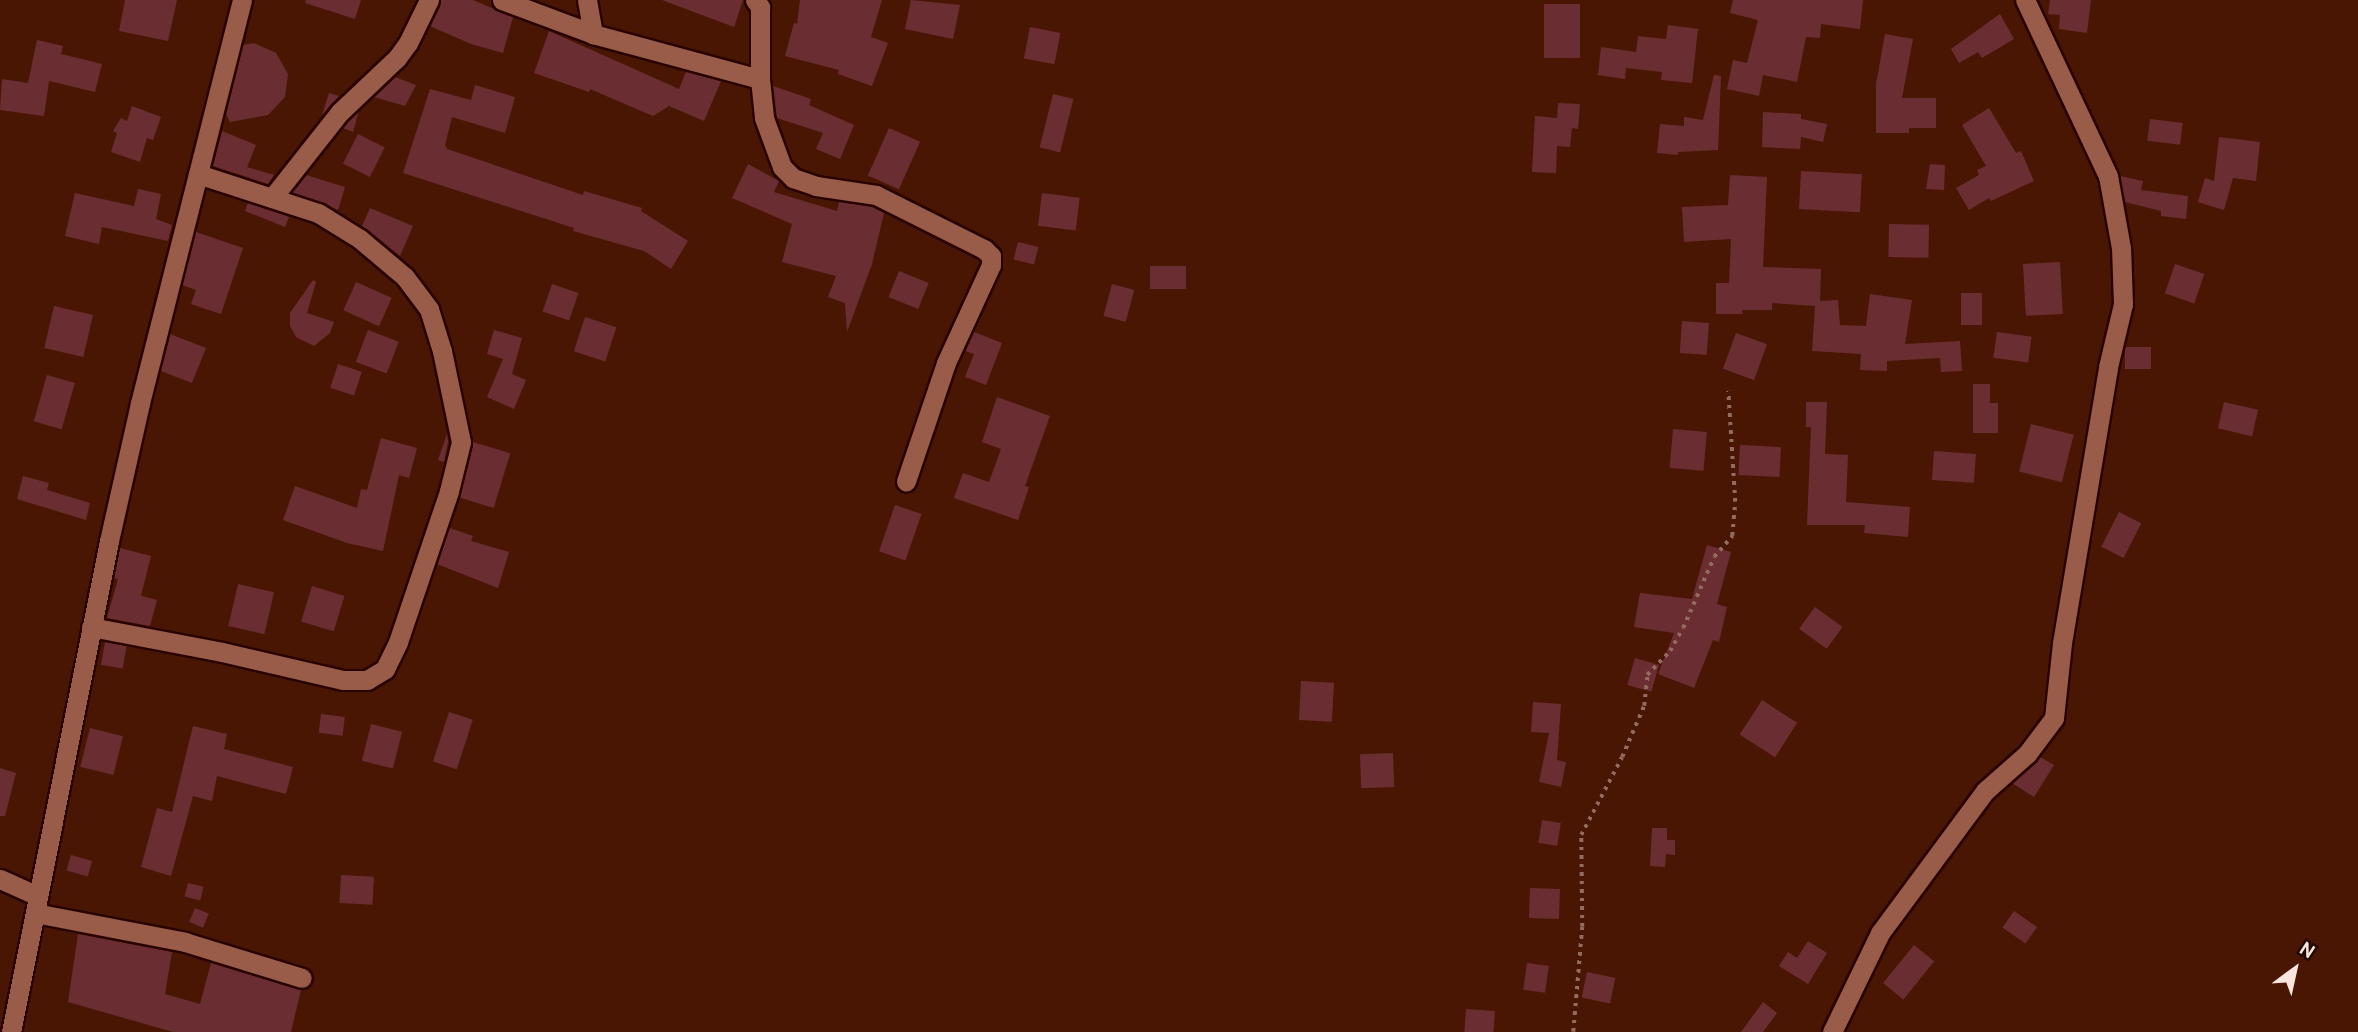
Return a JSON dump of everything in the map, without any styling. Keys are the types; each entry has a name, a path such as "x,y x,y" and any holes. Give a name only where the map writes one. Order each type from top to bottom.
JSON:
{"street":[{"path":"8,1020 37,904 91,628 140,402 242,0"},
{"path":"272,198 340,112 397,58 408,43 429,0"},
{"path":"502,0 593,34 760,79"},
{"path":"587,0 593,34"},
{"path":"755,0 760,8 760,79 764,118 782,167 793,178 816,186 876,195 984,249 991,256 991,265 946,363 906,481"},
{"path":"1832,1032 1880,933 1985,791 2027,754 2054,718 2062,643 2103,394 2123,304 2122,248 2108,176 2025,0"},
{"path":"91,628 222,652 343,680 367,680 385,669 398,642 449,491 461,442 442,351 429,309 405,278 360,239 318,213 198,174"},
{"path":"0,879 37,904 185,942 302,978"}],"path":[{"path":"1573,1032 1582,927 1581,835 1622,757 1644,706 1647,676 1670,651 1714,557 1732,536 1735,502 1728,391"}],"building":[{"path":"125,0 177,0 168,41 119,31"},
{"path":"306,0 361,0 355,19 305,3"},
{"path":"441,0 473,0 513,17 503,53 471,44 430,26"},
{"path":"662,0 743,0 734,27"},
{"path":"800,0 882,0 871,37 888,43 872,86 838,74 839,70 785,56 794,23 797,24"},
{"path":"911,0 960,5 953,39 905,29"},
{"path":"1733,0 1863,0 1860,29 1821,24 1820,38 1806,37 1797,82 1763,75 1759,96 1727,89 1733,60 1747,63 1758,20 1730,13"},
{"path":"2050,0 2091,0 2087,33 2059,29 2060,15 2048,14"},
{"path":"1544,4 1580,4 1580,58 1544,58"},
{"path":"2000,14 2014,39 1982,58 1978,52 1959,63 1951,49"},
{"path":"1668,25 1698,29 1692,83 1661,80 1662,72 1626,68 1625,79 1598,75 1601,47 1636,52 1638,36 1666,39"},
{"path":"1030,27 1060,33 1054,64 1024,58"},
{"path":"549,31 679,89 686,72 721,81 704,121 669,106 653,116 590,89 589,92 534,73"},
{"path":"1885,34 1913,39 1902,98 1936,98 1936,128 1909,128 1909,133 1876,133 1876,84"},
{"path":"37,40 63,46 61,54 102,64 95,92 49,81 44,116 0,110 2,79 28,83"},
{"path":"254,43 276,53 288,74 285,97 268,115 230,122 226,114 243,45"},
{"path":"1714,75 1721,76 1718,150 1678,152 1678,155 1657,153 1660,124 1684,126 1684,117 1703,120"},
{"path":"395,77 416,85 405,106 374,97"},
{"path":"475,85 515,97 505,133 452,117 445,145 447,149 583,195 584,191 642,208 641,211 688,241 671,269 644,251 573,231 574,228 403,173 430,89 471,100"},
{"path":"773,86 811,99 809,105 854,125 840,159 816,149 823,133 777,118"},
{"path":"329,93 339,96 322,115"},
{"path":"1053,94 1073,99 1060,152 1040,147"},
{"path":"1558,103 1580,104 1578,129 1572,128 1570,147 1557,146 1556,173 1532,172 1535,116 1557,118"},
{"path":"132,106 161,117 153,140 147,138 140,162 111,152 117,133 113,131 121,118 127,121"},
{"path":"1989,108 2016,153 2021,151 2034,181 1991,201 1989,198 1969,210 1956,188 1979,175 1977,170 1986,166 1962,125"},
{"path":"359,110 353,132 343,128 349,120"},
{"path":"1763,112 1801,114 1801,119 1827,124 1823,142 1801,137 1800,149 1762,147"},
{"path":"2150,119 2183,123 2180,145 2147,141"},
{"path":"889,128 920,142 899,189 868,176"},
{"path":"222,131 256,145 247,167 274,175 268,184 213,166"},
{"path":"358,134 385,148 370,177 343,163"},
{"path":"2219,137 2260,142 2256,181 2233,178 2224,210 2198,202 2205,178 2214,181"},
{"path":"748,164 779,181 774,192 837,211 839,202 872,207 884,213 872,264 847,332 845,303 828,297 836,276 782,262 792,224 732,198"},
{"path":"1930,164 1945,165 1944,190 1926,189"},
{"path":"1801,171 1862,174 1860,212 1799,209"},
{"path":"306,175 345,187 338,210 292,192"},
{"path":"1730,175 1767,177 1763,267 1821,269 1820,301 1838,300 1840,325 1866,326 1870,294 1912,300 1905,344 1960,341 1962,371 1941,372 1940,358 1887,361 1887,371 1860,370 1861,354 1812,351 1815,306 1772,303 1772,310 1742,310 1743,314 1716,314 1716,283 1729,283 1731,239 1684,242 1682,207 1728,205"},
{"path":"2120,176 2143,181 2141,190 2188,196 2186,219 2161,216 2161,211 2125,202"},
{"path":"138,189 161,194 156,219 172,225 168,241 102,227 99,244 65,236 75,193 134,206"},
{"path":"1042,193 1080,198 1076,230 1038,226"},
{"path":"248,203 289,217 285,227 245,211"},
{"path":"370,208 413,226 400,256 362,226"},
{"path":"1889,224 1929,225 1928,258 1888,257"},
{"path":"196,232 243,248 221,314 191,304 196,290 182,285"},
{"path":"1018,242 1038,247 1034,265 1014,259"},
{"path":"2060,262 2063,314 2026,316 2023,264"},
{"path":"2175,264 2204,274 2194,303 2165,293"},
{"path":"1150,266 1186,266 1186,289 1150,289"},
{"path":"899,271 929,283 918,309 889,297"},
{"path":"313,280 316,282 307,313 334,322 330,333 314,346 296,337 290,326 290,313"},
{"path":"356,282 392,298 379,326 343,310"},
{"path":"552,284 578,293 569,321 543,311"},
{"path":"1112,284 1134,290 1126,322 1103,316"},
{"path":"1961,293 1982,293 1982,325 1961,325"},
{"path":"54,306 93,315 83,357 44,348"},
{"path":"585,317 616,327 605,361 574,351"},
{"path":"1682,321 1709,323 1707,355 1680,353"},
{"path":"368,330 399,342 387,374 356,362"},
{"path":"494,330 522,338 512,374 526,380 514,409 487,397 503,359 487,354"},
{"path":"974,332 1002,343 986,385 965,377 974,354 965,351"},
{"path":"1997,332 2032,337 2028,363 1993,358"},
{"path":"1736,333 1767,344 1754,380 1723,369"},
{"path":"170,334 206,348 192,383 161,371"},
{"path":"2125,347 2151,347 2151,369 2125,369"},
{"path":"338,364 362,372 354,396 330,388"},
{"path":"47,375 75,383 62,429 34,421"},
{"path":"1973,384 1990,384 1990,403 1998,403 1998,433 1973,433"},
{"path":"997,397 1050,416 1025,486 1029,487 1018,520 954,498 963,473 989,482 1001,449 982,442"},
{"path":"1806,402 1827,402 1825,454 1848,455 1846,502 1910,507 1908,537 1864,533 1865,525 1807,525 1811,427 1806,427"},
{"path":"2224,402 2258,410 2252,436 2218,428"},
{"path":"2031,424 2074,435 2062,482 2019,472"},
{"path":"1673,429 1707,432 1703,471 1670,468"},
{"path":"447,434 448,442 444,462 438,460"},
{"path":"381,438 417,448 409,478 399,475 383,551 347,543 283,520 295,486 357,508 361,489 367,490"},
{"path":"473,442 510,453 494,508 456,497"},
{"path":"1740,445 1781,447 1779,477 1738,475"},
{"path":"1934,451 1976,454 1974,483 1932,480"},
{"path":"23,476 49,483 47,490 90,503 86,520 17,499"},
{"path":"895,505 921,514 906,560 879,551"},
{"path":"2119,512 2141,523 2124,558 2101,547"},
{"path":"449,528 473,536 471,541 509,552 498,588 437,564"},
{"path":"1707,545 1731,552 1717,604 1727,607 1719,642 1713,640 1694,688 1658,674 1674,633 1634,627 1640,593 1692,599"},
{"path":"120,548 151,556 141,596 157,600 150,626 107,618 118,579 114,578"},
{"path":"238,584 274,592 264,634 228,626"},
{"path":"312,586 345,596 334,631 301,621"},
{"path":"1815,607 1843,627 1827,649 1799,629"},
{"path":"105,642 127,646 123,668 101,665"},
{"path":"1635,658 1659,665 1651,692 1627,685"},
{"path":"1301,681 1334,683 1332,722 1299,720"},
{"path":"1762,700 1797,723 1775,757 1740,734"},
{"path":"1533,702 1561,704 1557,760 1566,762 1561,787 1539,782 1549,733 1531,732"},
{"path":"449,712 473,720 457,769 433,761"},
{"path":"321,714 345,717 343,736 319,733"},
{"path":"371,724 402,732 393,769 362,761"},
{"path":"193,726 227,734 224,749 293,767 286,794 217,776 212,801 193,796 171,876 141,867 157,808 172,812"},
{"path":"90,728 123,736 113,775 80,767"},
{"path":"1393,753 1394,787 1361,788 1360,754"},
{"path":"2040,757 2054,765 2034,797 2012,783"},
{"path":"0,768 16,773 5,816 0,816"},
{"path":"1542,820 1561,823 1557,846 1538,843"},
{"path":"1652,828 1667,828 1667,840 1675,840 1675,855 1666,854 1665,867 1650,866"},
{"path":"71,855 92,861 88,876 67,870"},
{"path":"341,875 374,877 372,905 340,903"},
{"path":"188,883 204,887 200,900 185,897"},
{"path":"1530,888 1560,889 1559,919 1529,918"},
{"path":"195,908 209,914 203,928 189,922"},
{"path":"2014,911 2037,927 2025,943 2003,927"},
{"path":"78,934 172,952 165,994 200,1004 211,963 301,990 291,1032 173,1032 68,1002"},
{"path":"1808,941 1827,953 1808,984 1779,966 1788,952 1797,958"},
{"path":"1914,945 1934,961 1903,999 1883,983"},
{"path":"1527,963 1549,966 1545,993 1523,990"},
{"path":"1587,972 1615,978 1610,1003 1582,997"},
{"path":"1763,1002 1777,1013 1763,1032 1741,1032"},
{"path":"1466,1009 1495,1011 1493,1032 1464,1032"}]}
